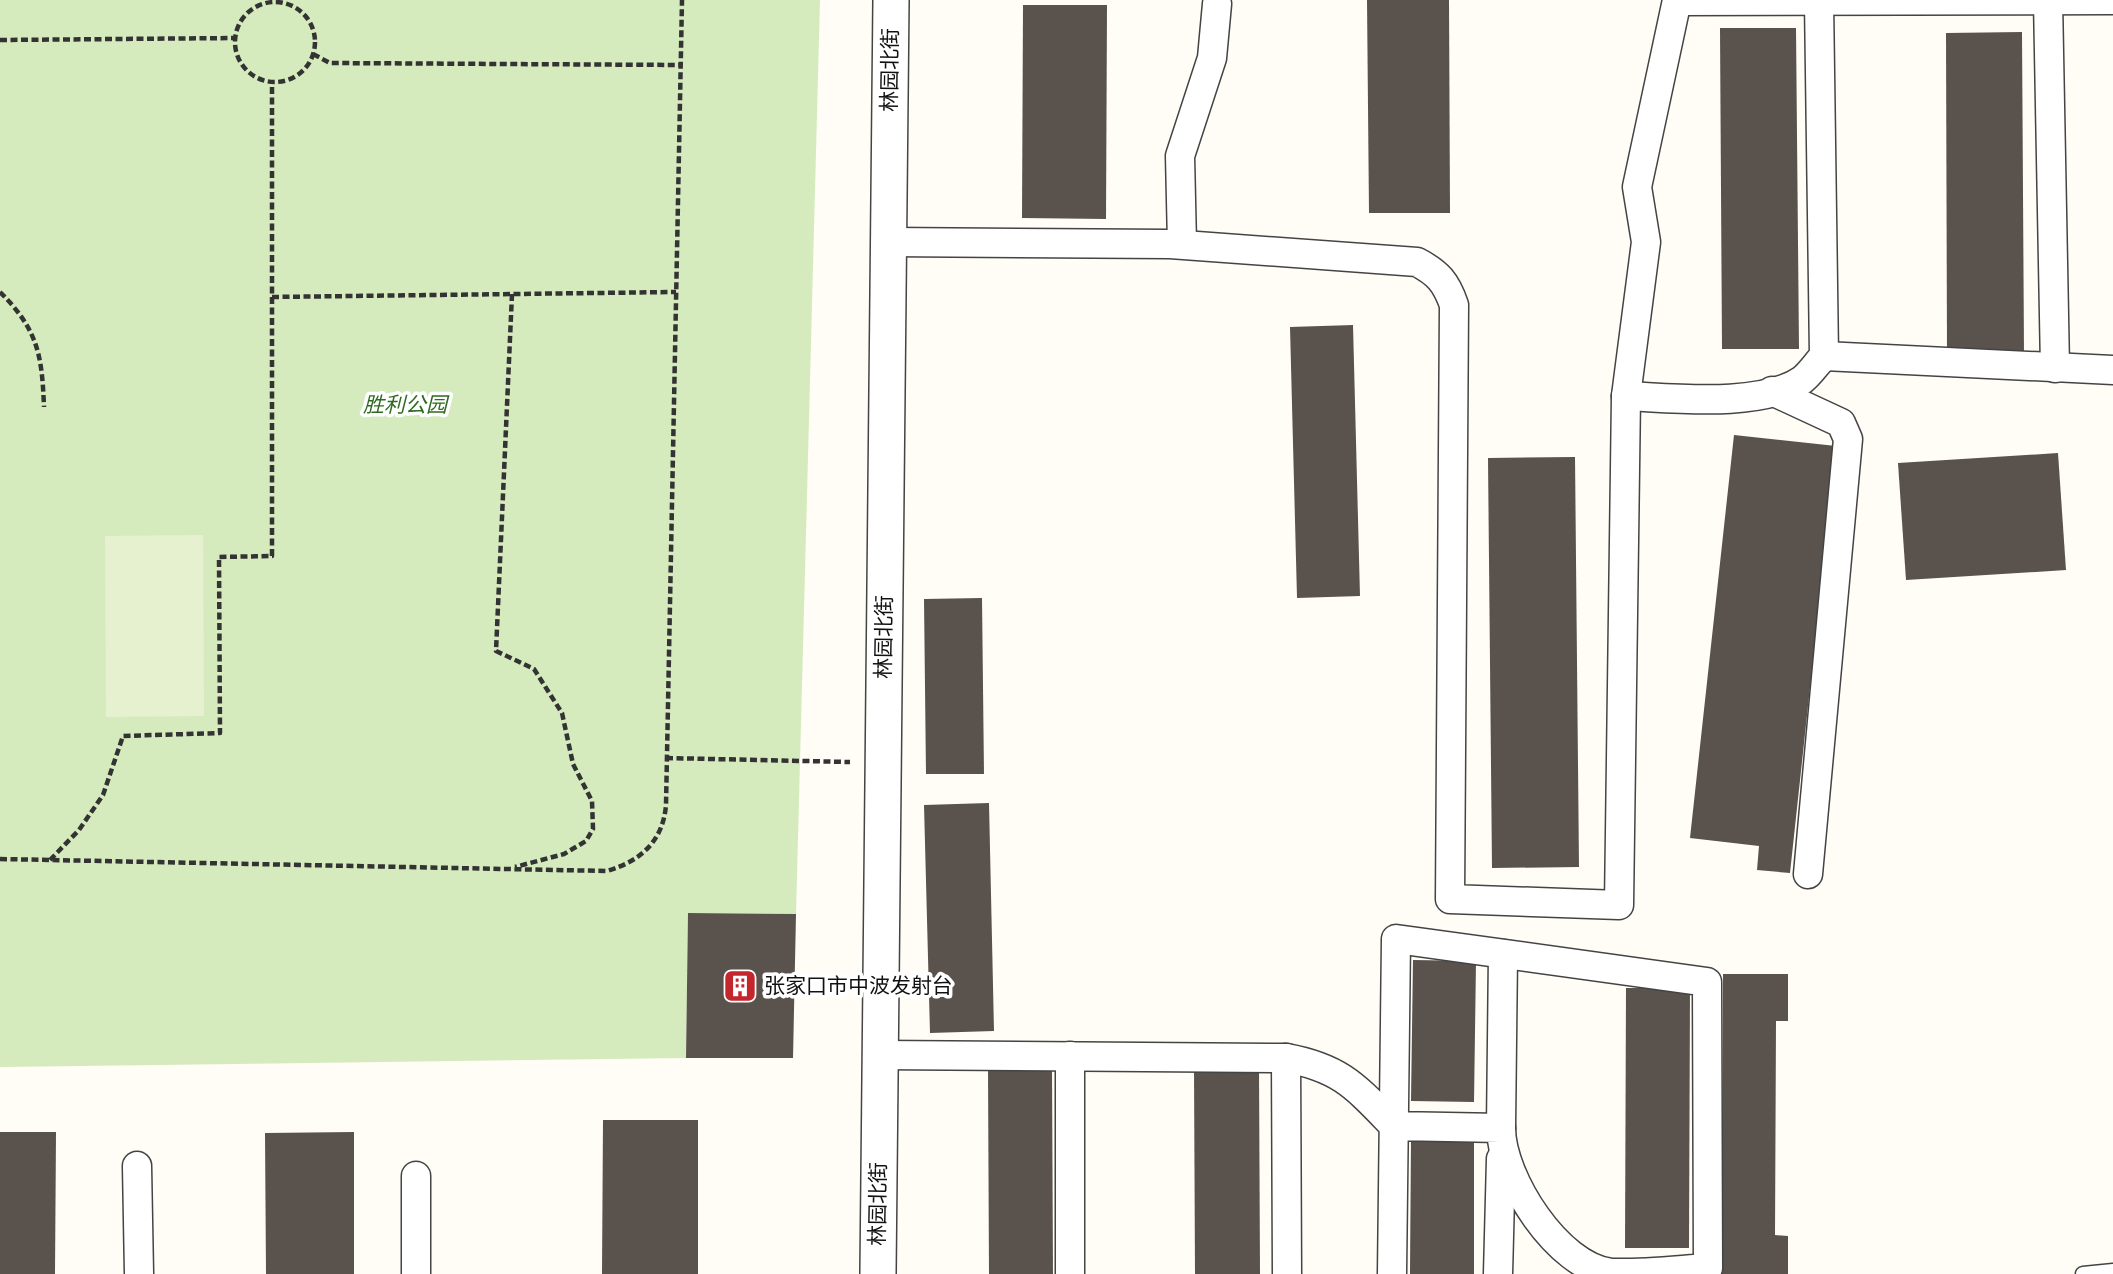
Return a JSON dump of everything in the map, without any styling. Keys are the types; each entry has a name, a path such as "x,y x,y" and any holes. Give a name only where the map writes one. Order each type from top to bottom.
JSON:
{"street":[{"name":"林园北街","path":"877,1274 891,0"},
{"path":"888,242 1182,244 1416,261 1436,271 1447,285 1454,305 1450,899 1619,905 1626,396 1646,243 1637,187 1677,0 2113,1"},
{"path":"1626,396 1726,400 1772,391 1802,380 1824,356 1819,1"},
{"path":"2048,1 2055,368"},
{"path":"1182,244 1180,156 1212,58 1217,4"},
{"path":"1824,356 2113,370"},
{"path":"1772,391 1841,423 1848,439 1808,874"},
{"path":"1392,1274 1396,939 1707,982 1708,1268 1610,1273 1585,1265 1541,1224 1520,1194 1501,1139"},
{"path":"1498,1274 1503,954"},
{"path":"880,1055 1286,1058 1319,1064 1343,1078 1394,1126 1501,1139"},
{"path":"1070,1056 1070,1274"},
{"path":"1286,1058 1287,1274"},
{"path":"137,1166 139,1274"},
{"path":"416,1175 416,1274"}],"lane":[{"path":"2083,1274 2113,1271"}],"path":[{"path":"0,859 607,871 623,866 654,844 663,829 666,758 682,0"},
{"path":"274,1 298,9 307,18 316,42 313,54 298,75 272,82 247,71 239,59 236,38 242,19 250,10 274,1"},
{"path":"0,40 236,38"},
{"path":"313,54 330,64 680,65"},
{"path":"50,860 79,830 103,795 123,736 220,733 219,556 272,556 272,82"},
{"path":"0,292 19,311 42,358 44,407"},
{"path":"272,297 676,292"},
{"path":"507,869 564,854 586,841 593,829 592,801 573,764 562,713 534,669 496,651 512,294"},
{"path":"666,758 883,763"}],"green space":[{"name":"胜利公园","path":"0,0 820,0 796,914 688,913 686,1058 0,1067"},
{"path":"203,535 204,716 106,717 105,536"}],"building":[{"path":"1367,0 1449,0 1450,213 1369,213"},
{"path":"1023,5 1107,5 1106,219 1022,218"},
{"path":"1720,28 1796,28 1799,349 1722,349"},
{"path":"2022,32 2024,353 1947,354 1946,33"},
{"path":"1353,325 1360,596 1297,598 1290,327"},
{"path":"1734,435 1836,446 1790,873 1757,870 1759,846 1690,838"},
{"path":"2058,453 2066,570 1906,580 1898,463"},
{"path":"1575,457 1579,867 1492,868 1488,458"},
{"path":"982,598 984,774 926,774 924,599"},
{"path":"989,803 994,1031 930,1033 924,805"},
{"name":"张家口市中波发射台","path":"688,913 796,914 793,1058 686,1058"},
{"path":"1413,960 1476,961 1474,1102 1411,1101"},
{"path":"1723,974 1788,974 1788,1021 1776,1021 1775,1235 1788,1236 1788,1274 1722,1274"},
{"path":"1626,988 1690,988 1689,1248 1625,1248"},
{"path":"1259,1068 1260,1274 1195,1274 1194,1069"},
{"path":"988,1069 1052,1069 1053,1274 989,1274"},
{"path":"603,1120 698,1120 698,1274 602,1274"},
{"path":"0,1132 56,1132 55,1274 0,1274"},
{"path":"354,1132 354,1274 266,1274 265,1133"},
{"path":"1411,1138 1474,1139 1474,1274 1410,1274"}],"place":[{"name":"张家口市中波发射台","path":"740,986"}]}
